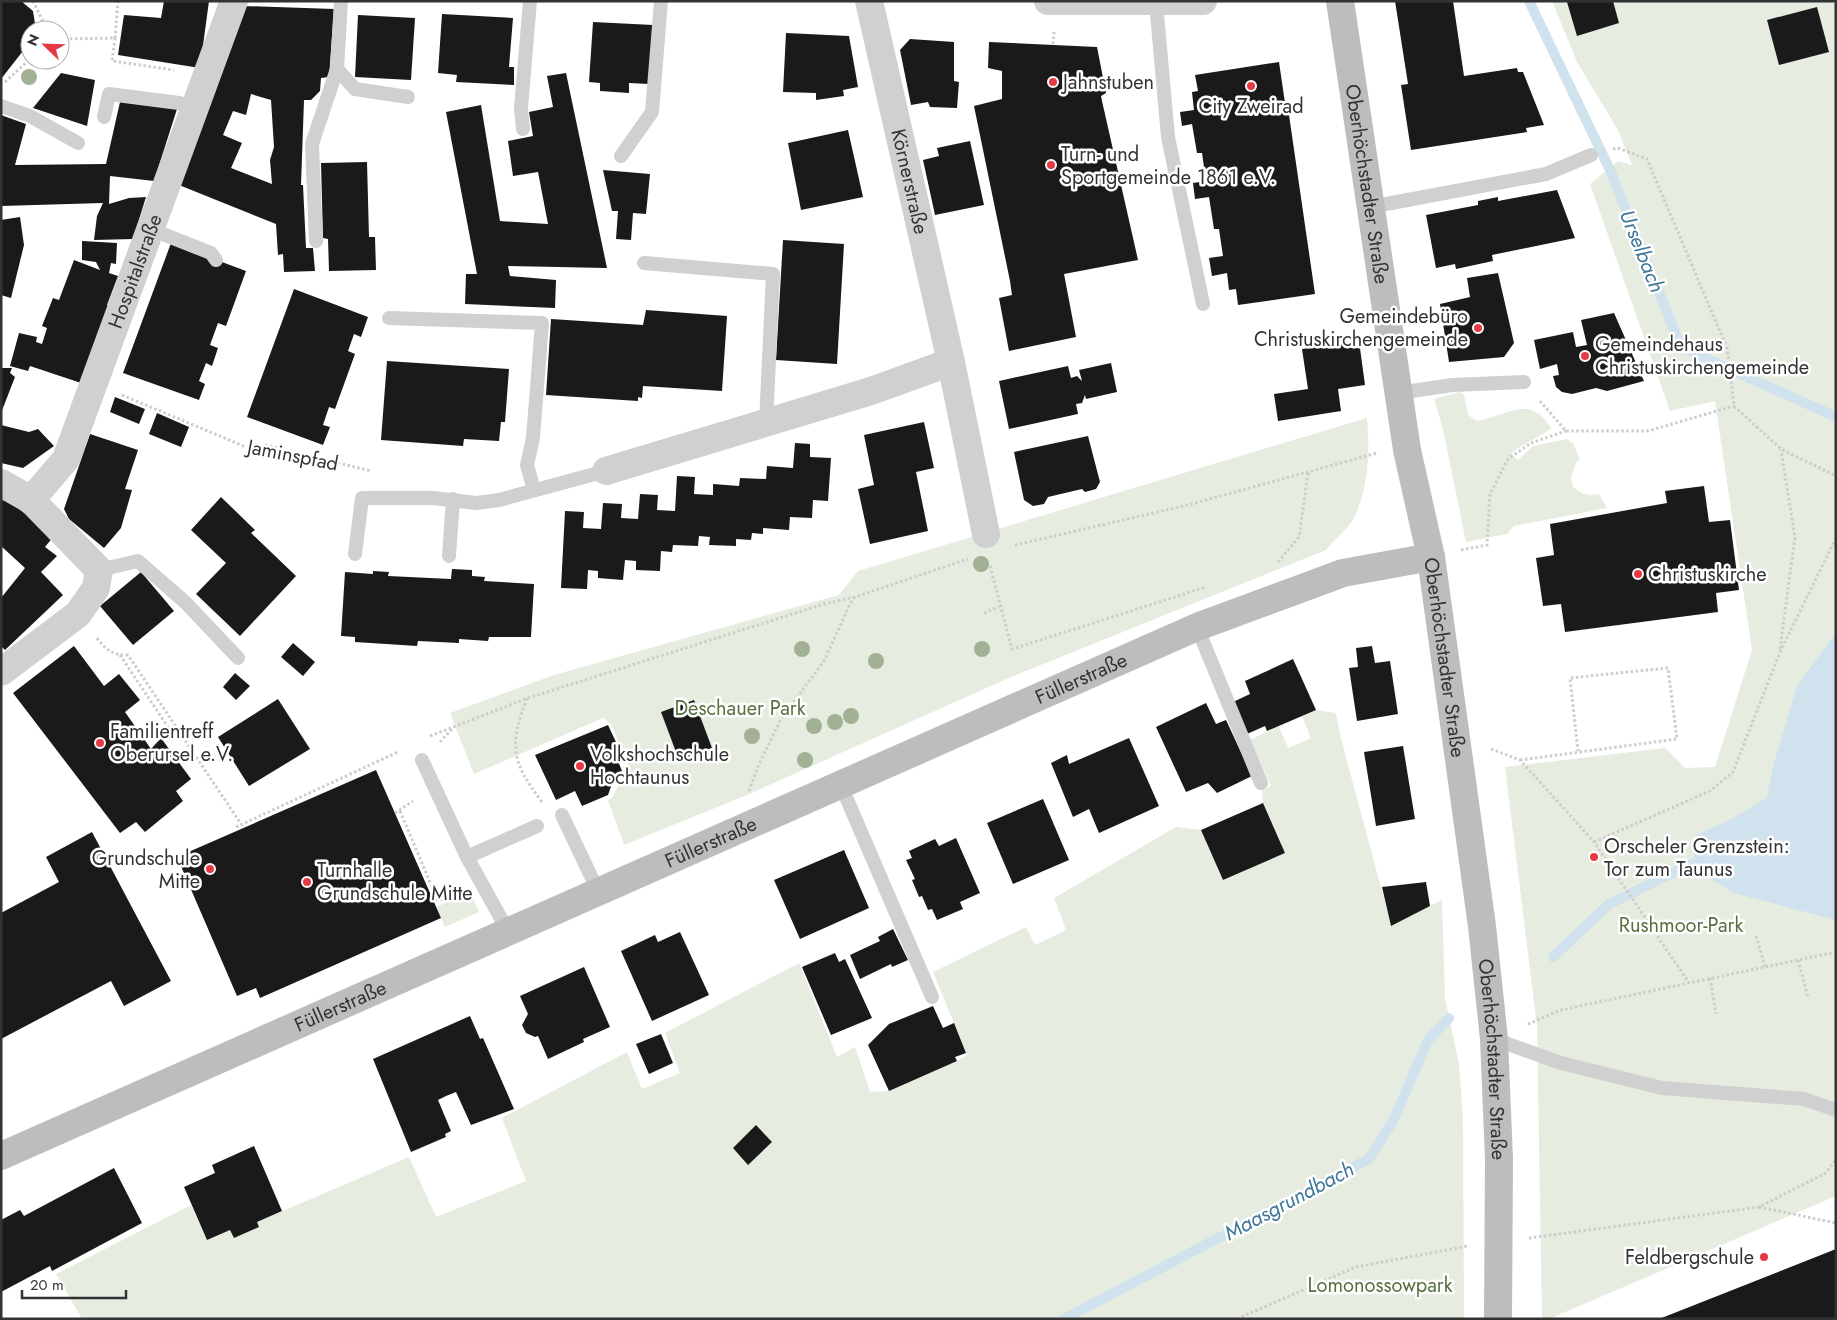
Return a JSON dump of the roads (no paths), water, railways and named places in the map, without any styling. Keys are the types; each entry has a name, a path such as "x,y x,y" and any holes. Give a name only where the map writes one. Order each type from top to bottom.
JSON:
{"main road":[{"name":"Oberhöchstadter Straße","path":"1340,1 1407,450 1431,557 1482,926 1494,1039 1499,1159 1498,1319"},
{"name":"Füllerstraße","path":"1,1156 840,783 1197,627 1343,573 1431,557"}],"street":[{"name":"Hospitalstraße","path":"31,500 66,458 234,1"},
{"name":"Körnerstraße","path":"869,1 951,362 987,543"},
{"path":"1048,1 1203,1"},
{"path":"606,471 871,390 951,362"},
{"path":"1,483 31,500 98,570 96,588 78,614 1,672"}],"lane":[{"path":"316,241 312,144 337,69 341,1"},
{"path":"523,129 521,108 530,1"},
{"path":"621,156 652,112 661,1"},
{"path":"1143,2 1168,137 1203,304"},
{"path":"337,69 354,89 408,97"},
{"path":"104,118 109,94 179,103 195,108"},
{"path":"1,106 30,116 78,143"},
{"path":"1370,207 1546,174 1591,155"},
{"path":"150,229 210,253 216,260"},
{"path":"644,263 773,274 766,423"},
{"path":"389,318 542,323 532,438 527,465 534,490"},
{"path":"1399,393 1452,384 1524,382"},
{"path":"355,554 362,498 452,499 476,503 500,500 606,471"},
{"path":"448,556 452,499"},
{"path":"98,570 138,561 186,604 238,658"},
{"path":"1197,627 1261,783"},
{"path":"422,760 467,857 508,931"},
{"path":"840,783 932,997"},
{"path":"562,815 598,891"},
{"path":"467,857 537,826"},
{"path":"1494,1039 1561,1063 1662,1088 1804,1100 1836,1110"}],"water":[{"path":"1836,633 1836,920 1734,893 1707,877 1693,863 1696,835 1732,819 1767,797 1774,763 1797,686"}],"waterway":[{"name":"Urselbach","path":"1529,1 1610,170 1681,347 1836,417"},
{"name":"Maasgrundbach","path":"1553,957 1609,904 1693,863 1706,859"},
{"name":"Maasgrundbach","path":"1064,1319 1369,1159 1394,1119 1428,1040 1449,1018"}],"place":[{"name":"Jahnstuben","path":"1053,82"},
{"name":"City Zweirad","path":"1251,86"},
{"name":"Turn- und Sportgemeinde 1861 e.V.","path":"1051,165"},
{"name":"Gemeindebüro Christuskirchengemeinde","path":"1478,328"},
{"name":"Gemeindehaus Christuskirchengemeinde","path":"1585,356"},
{"name":"Christuskirche","path":"1638,574"},
{"name":"Familientreff Oberursel e.V.","path":"100,743"},
{"name":"Volkshochschule Hochtaunus","path":"580,766"},
{"name":"Orscheler Grenzstein: Tor zum Taunus","path":"1594,857"},
{"name":"Grundschule Mitte","path":"210,869"},
{"name":"Turnhalle Grundschule Mitte","path":"307,882"},
{"name":"Feldbergschule","path":"1764,1257"}],"park label":[{"name":"Deschauer Park","path":"740,708"},
{"name":"Rushmoor-Park","path":"1681,925"},
{"name":"Lomonossowpark","path":"1380,1285"}]}
